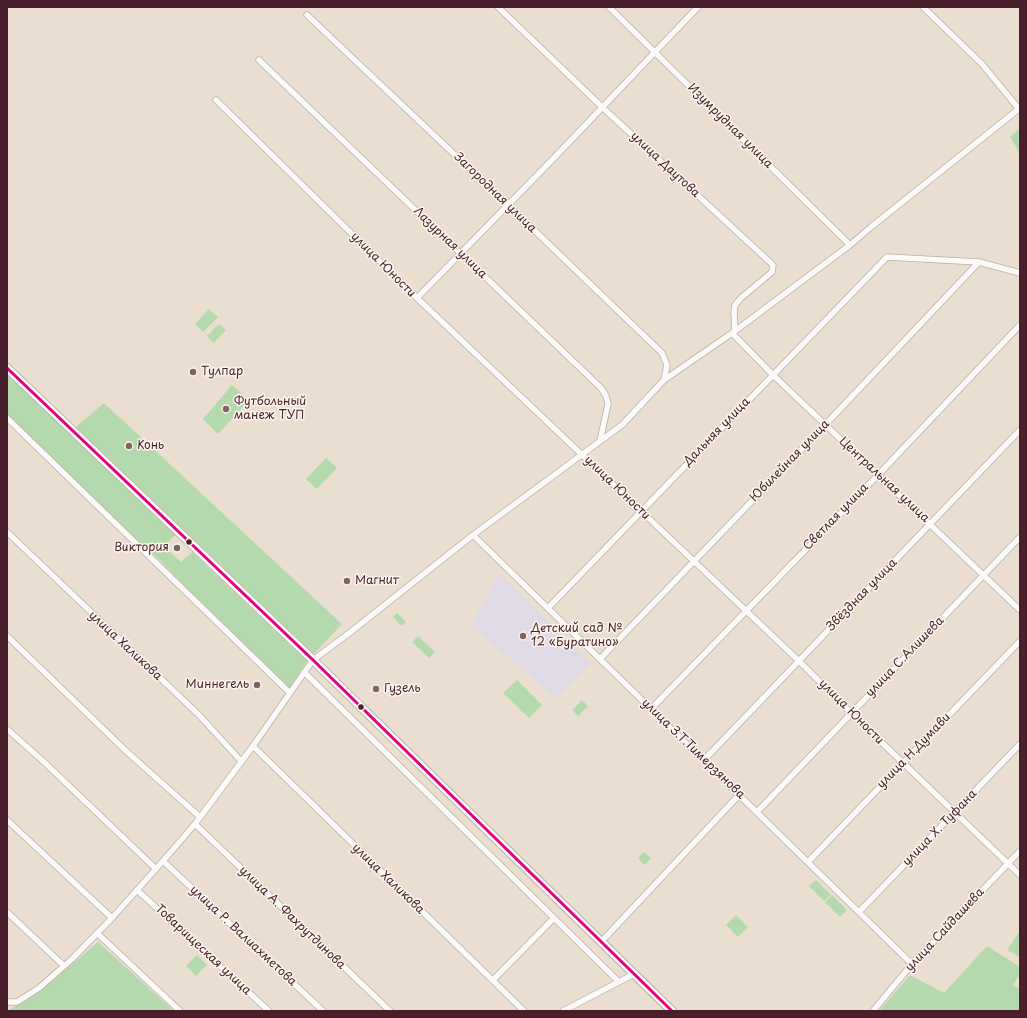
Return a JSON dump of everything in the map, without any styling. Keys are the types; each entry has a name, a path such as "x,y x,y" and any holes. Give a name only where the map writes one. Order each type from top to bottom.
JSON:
{"main road":[{"path":"7,368 313,660 672,1011"}],"street":[{"name":"улица Даутова","path":"498,7 602,107 773,265 772,272 737,302 734,312 733,332"},
{"name":"Изумрудная улица","path":"609,7 850,245"},
{"path":"417,298 698,7"},
{"path":"7,1002 17,1002 39,988 64,966 112,918 156,869 195,824 253,746 313,660 473,535 622,425 664,380 733,332 850,245 1020,109 982,64 923,7"},
{"name":"Загородная улица","path":"307,15 508,204 662,353 667,365 664,380"},
{"name":"Лазурная улица","path":"259,60 601,388 606,396 608,404 600,441"},
{"name":"улица Юности","path":"216,100 417,298 746,610 954,813 1020,875"},
{"name":"Дальняя улица","path":"548,608 640,511 887,257 979,262"},
{"path":"979,262 1020,273"},
{"name":"Юбилейная улица","path":"600,659 826,425 979,262"},
{"name":"Светлая улица","path":"651,709 878,475 1020,325"},
{"name":"Центральная улица","path":"733,332 773,375 1020,610"},
{"path":"7,418 290,693"},
{"name":"Звёздная улица","path":"704,760 1020,430"},
{"name":"улица Халикова","path":"7,532 199,715 241,761"},
{"name":"улица З.Т.Тимерзянова","path":"473,535 912,964"},
{"name":"улица С.Алишева","path":"757,812 1020,537"},
{"path":"7,636 126,751 200,817"},
{"name":"улица Н.Думави","path":"808,862 1020,641"},
{"path":"304,672 619,982"},
{"path":"7,729 44,762 156,869"},
{"name":"улица Х. Туфана","path":"859,912 1020,744"},
{"name":"улица Халикова","path":"253,746 524,1011"},
{"path":"601,942 739,795"},
{"path":"7,820 112,918"},
{"name":"улица А. Фахрутдинова","path":"195,824 390,1011"},
{"name":"улица Сайдашева","path":"873,1011 912,964 1020,851"},
{"name":"улица Р. Валиахметова","path":"163,861 323,1011"},
{"name":"Товарищеская улица","path":"137,890 269,1011"},
{"path":"7,912 64,966"},
{"path":"492,980 554,918"},
{"path":"97,933 180,1010"},
{"path":"563,1011 634,974"}],"shaded area":[{"name":"Детский сад № 12 «Буратино»","path":"499,574 591,663 556,698 471,626"}],"green space":[{"path":"1020,128 1020,153 1010,137"},
{"path":"209,309 218,317 203,332 195,324"},
{"path":"219,324 226,330 214,343 207,336"},
{"path":"7,373 175,535 164,547 181,562 192,552 307,661 290,688 182,584 163,563 117,522 7,415"},
{"name":"Футбольный манеж ТУП","path":"232,385 249,400 218,434 203,419"},
{"path":"104,403 342,624 314,654 76,427"},
{"path":"326,458 337,468 317,489 306,479"},
{"path":"397,613 406,622 402,626 393,617"},
{"path":"418,636 435,652 429,658 412,642"},
{"path":"517,680 542,705 529,718 503,693"},
{"path":"582,700 588,706 578,716 572,710"},
{"path":"644,852 651,858 645,865 638,858"},
{"path":"816,880 831,895 824,901 809,886"},
{"path":"832,895 847,910 840,917 825,902"},
{"path":"736,915 748,927 738,937 726,925"},
{"path":"1020,931 1020,957 1007,950"},
{"path":"98,942 174,1011 7,1011 43,989"},
{"path":"987,946 1020,967 1020,974 1013,985 1020,989 1020,1011 879,1011 910,975 944,993"},
{"path":"197,955 207,965 196,976 186,966"}],"transit line":[{"path":"7,368 313,660 672,1011"}],"place":[{"name":"Тулпар","path":"193,372"},
{"name":"Футбольный манеж ТУП","path":"226,409"},
{"name":"Конь","path":"129,446"},
{"name":"Виктория","path":"177,548"},
{"name":"Магнит","path":"347,581"},
{"name":"Детский сад № 12 «Буратино»","path":"523,636"},
{"name":"Миннегель","path":"257,685"},
{"name":"Гузель","path":"376,689"}]}
